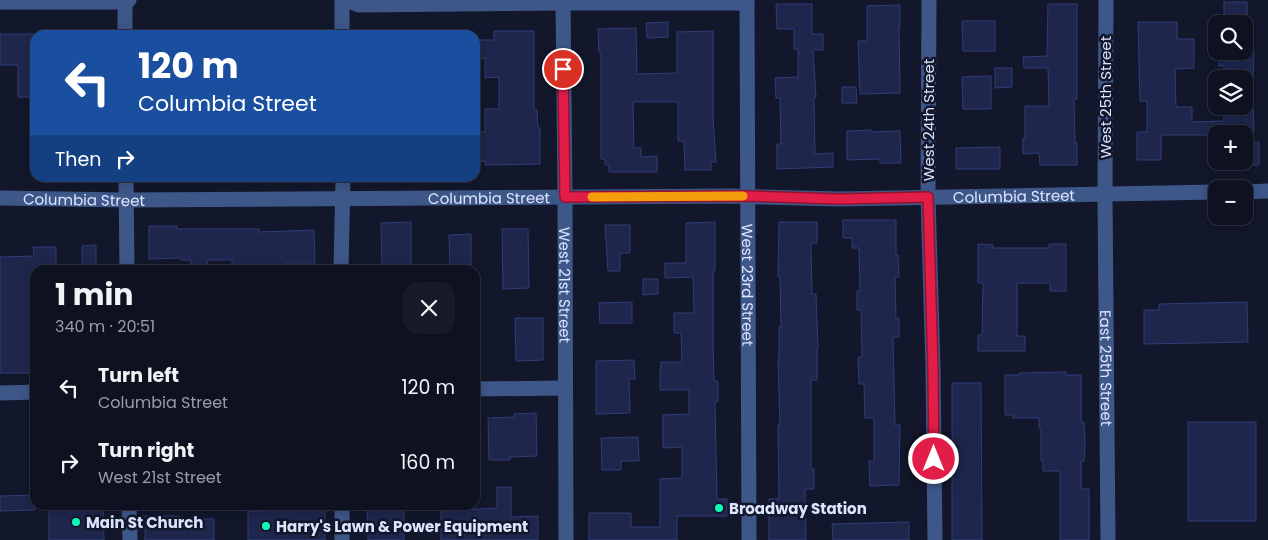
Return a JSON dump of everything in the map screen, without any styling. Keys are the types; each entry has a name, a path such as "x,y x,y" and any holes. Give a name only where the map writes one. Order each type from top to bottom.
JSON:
{"street":[{"path":"342,0 342,30"},
{"path":"346,0 359,5 563,1 747,2"},
{"name":"West 24th Street","path":"929,0 928,197 933,368 935,540"},
{"name":"West 25th Street","path":"1105,195 1106,0"},
{"path":"0,2 127,1 125,30"},
{"name":"West 21st Street","path":"563,1 566,540"},
{"name":"West 23rd Street","path":"747,2 749,540"},
{"path":"126,182 128,265"},
{"path":"342,265 343,182"},
{"path":"1253,192 1268,191"},
{"name":"Columbia Street","path":"0,198 127,200 748,196 839,199 1208,192"},
{"name":"East 25th Street","path":"1105,195 1108,540"},
{"path":"480,389 565,388"},
{"path":"0,393 30,392"},
{"path":"129,510 130,540"},
{"path":"342,510 342,540"}],"building":[{"path":"1224,2 1247,2 1247,15 1224,15"},
{"path":"776,4 812,4 812,34 823,34 823,50 813,50 816,97 814,97 815,154 833,153 833,167 777,169 777,144 781,144 780,98 776,98 775,78 798,77 798,49 794,49 794,29 777,29"},
{"path":"1048,4 1077,4 1077,99 1074,99 1077,165 1040,165 1039,153 1023,154 1025,106 1049,106 1048,68 1024,68 1023,57 1047,56"},
{"path":"900,5 900,93 860,94 858,41 867,41 867,6"},
{"path":"962,21 995,21 995,51 963,51"},
{"path":"668,22 668,37 647,38 646,23"},
{"path":"1138,22 1177,22 1177,39 1194,39 1194,68 1175,69 1176,107 1192,107 1192,122 1224,121 1224,115 1253,115 1253,106 1254,132 1253,125 1208,125 1208,135 1161,135 1161,160 1137,160 1137,132 1147,132 1147,101 1140,101"},
{"path":"636,28 637,74 677,73 677,32 713,31 713,118 716,162 711,162 711,170 685,170 684,141 678,141 678,102 633,102 634,148 641,148 641,157 657,156 657,172 609,172 609,165 605,165 605,159 601,159 601,52 599,52 598,29"},
{"path":"494,31 534,31 534,110 537,110 538,128 540,128 540,164 485,165 485,161 480,162 480,132 485,132 485,109 499,109 499,77 485,78 485,58 480,58 480,40 494,40"},
{"path":"0,34 30,34 30,97 18,97 18,65 0,65"},
{"path":"1254,51 1253,79 1253,70 1224,70 1224,66 1219,66 1219,60 1253,60"},
{"path":"995,68 1012,68 1012,87 995,88"},
{"path":"991,76 991,109 963,109 962,77"},
{"path":"842,87 856,87 857,103 842,103"},
{"path":"871,130 871,132 900,131 901,163 880,163 880,159 847,160 847,131"},
{"path":"1253,142 1259,142 1259,165 1253,165"},
{"path":"1000,147 1000,169 956,169 956,148"},
{"path":"843,220 896,220 896,255 898,255 899,277 895,277 896,319 899,318 899,337 893,337 895,425 900,425 899,485 870,486 869,461 874,461 874,418 865,418 864,384 859,384 858,357 862,357 861,310 857,310 857,291 860,291 859,248 852,248 852,238 843,238"},
{"path":"411,222 411,265 382,265 381,223"},
{"path":"715,222 713,343 714,381 718,381 718,402 715,402 717,499 727,499 727,516 677,516 677,540 589,540 589,513 631,513 631,527 660,527 660,479 682,478 682,447 663,448 663,415 689,414 689,390 660,390 660,375 661,362 682,362 681,333 674,333 674,313 694,313 693,277 665,278 665,263 686,263 686,223"},
{"path":"779,222 817,222 817,243 811,243 812,294 816,294 818,349 817,380 811,380 811,469 814,469 814,489 805,489 806,540 769,540 769,499 779,499 778,425 780,425 778,359 779,327 781,327 780,277 778,277"},
{"path":"605,225 630,225 630,253 620,253 620,271 608,271"},
{"path":"149,226 177,226 177,229 259,229 259,232 314,230 315,263 232,265 232,260 207,260 208,265 191,265 191,260 181,260 181,258 149,259"},
{"path":"502,229 528,229 529,288 503,289"},
{"path":"471,234 471,265 450,265 449,235"},
{"path":"978,244 993,245 993,248 1049,248 1049,244 1066,244 1066,291 1050,291 1050,283 1017,283 1017,336 1025,336 1025,351 978,351 978,335 982,335 983,283 978,283"},
{"path":"96,245 96,265 82,265 82,246"},
{"path":"33,247 56,247 56,265 30,265 30,373 0,373 0,257 34,256"},
{"path":"643,279 658,279 658,294 643,295"},
{"path":"632,302 632,323 600,323 599,303"},
{"path":"1247,302 1248,342 1144,344 1144,310 1159,310 1159,304"},
{"path":"515,318 543,318 543,360 516,361"},
{"path":"634,360 635,379 629,379 630,413 596,414 596,361"},
{"path":"1066,372 1066,375 1081,375 1081,422 1084,422 1085,445 1084,461 1081,461 1081,489 1089,489 1089,540 1060,540 1060,471 1043,471 1039,418 1013,418 1013,415 1005,415 1005,375"},
{"path":"952,383 981,383 982,540 952,540"},
{"path":"536,413 537,456 510,457 510,460 489,460 488,418 514,417 514,414"},
{"path":"1188,422 1256,422 1256,521 1188,521"},
{"path":"638,437 639,461 621,461 621,470 602,470 601,438"},
{"path":"497,487 511,487 511,517 538,516 538,540 441,540 441,511 497,508"},
{"path":"30,495 30,510 35,510 0,511 0,496"},
{"name":"Main St Church","path":"49,510 103,510 104,540 49,540"},
{"path":"325,510 325,540 248,540 248,511"},
{"path":"367,510 404,510 404,540 368,540"},
{"path":"145,516 179,516 179,519 214,519 214,540 145,540"},
{"path":"909,522 909,540 833,540 832,524"}],"slow traffic":[{"path":"592,197 743,196"}],"place":[{"name":"Broadway Station","path":"719,508"},
{"name":"Main St Church","path":"76,522"},
{"name":"Harry's Lawn & Power Equipment","path":"266,526"}],"route":[{"path":"563,69 565,197 748,196 839,199 928,197 934,459"}]}
